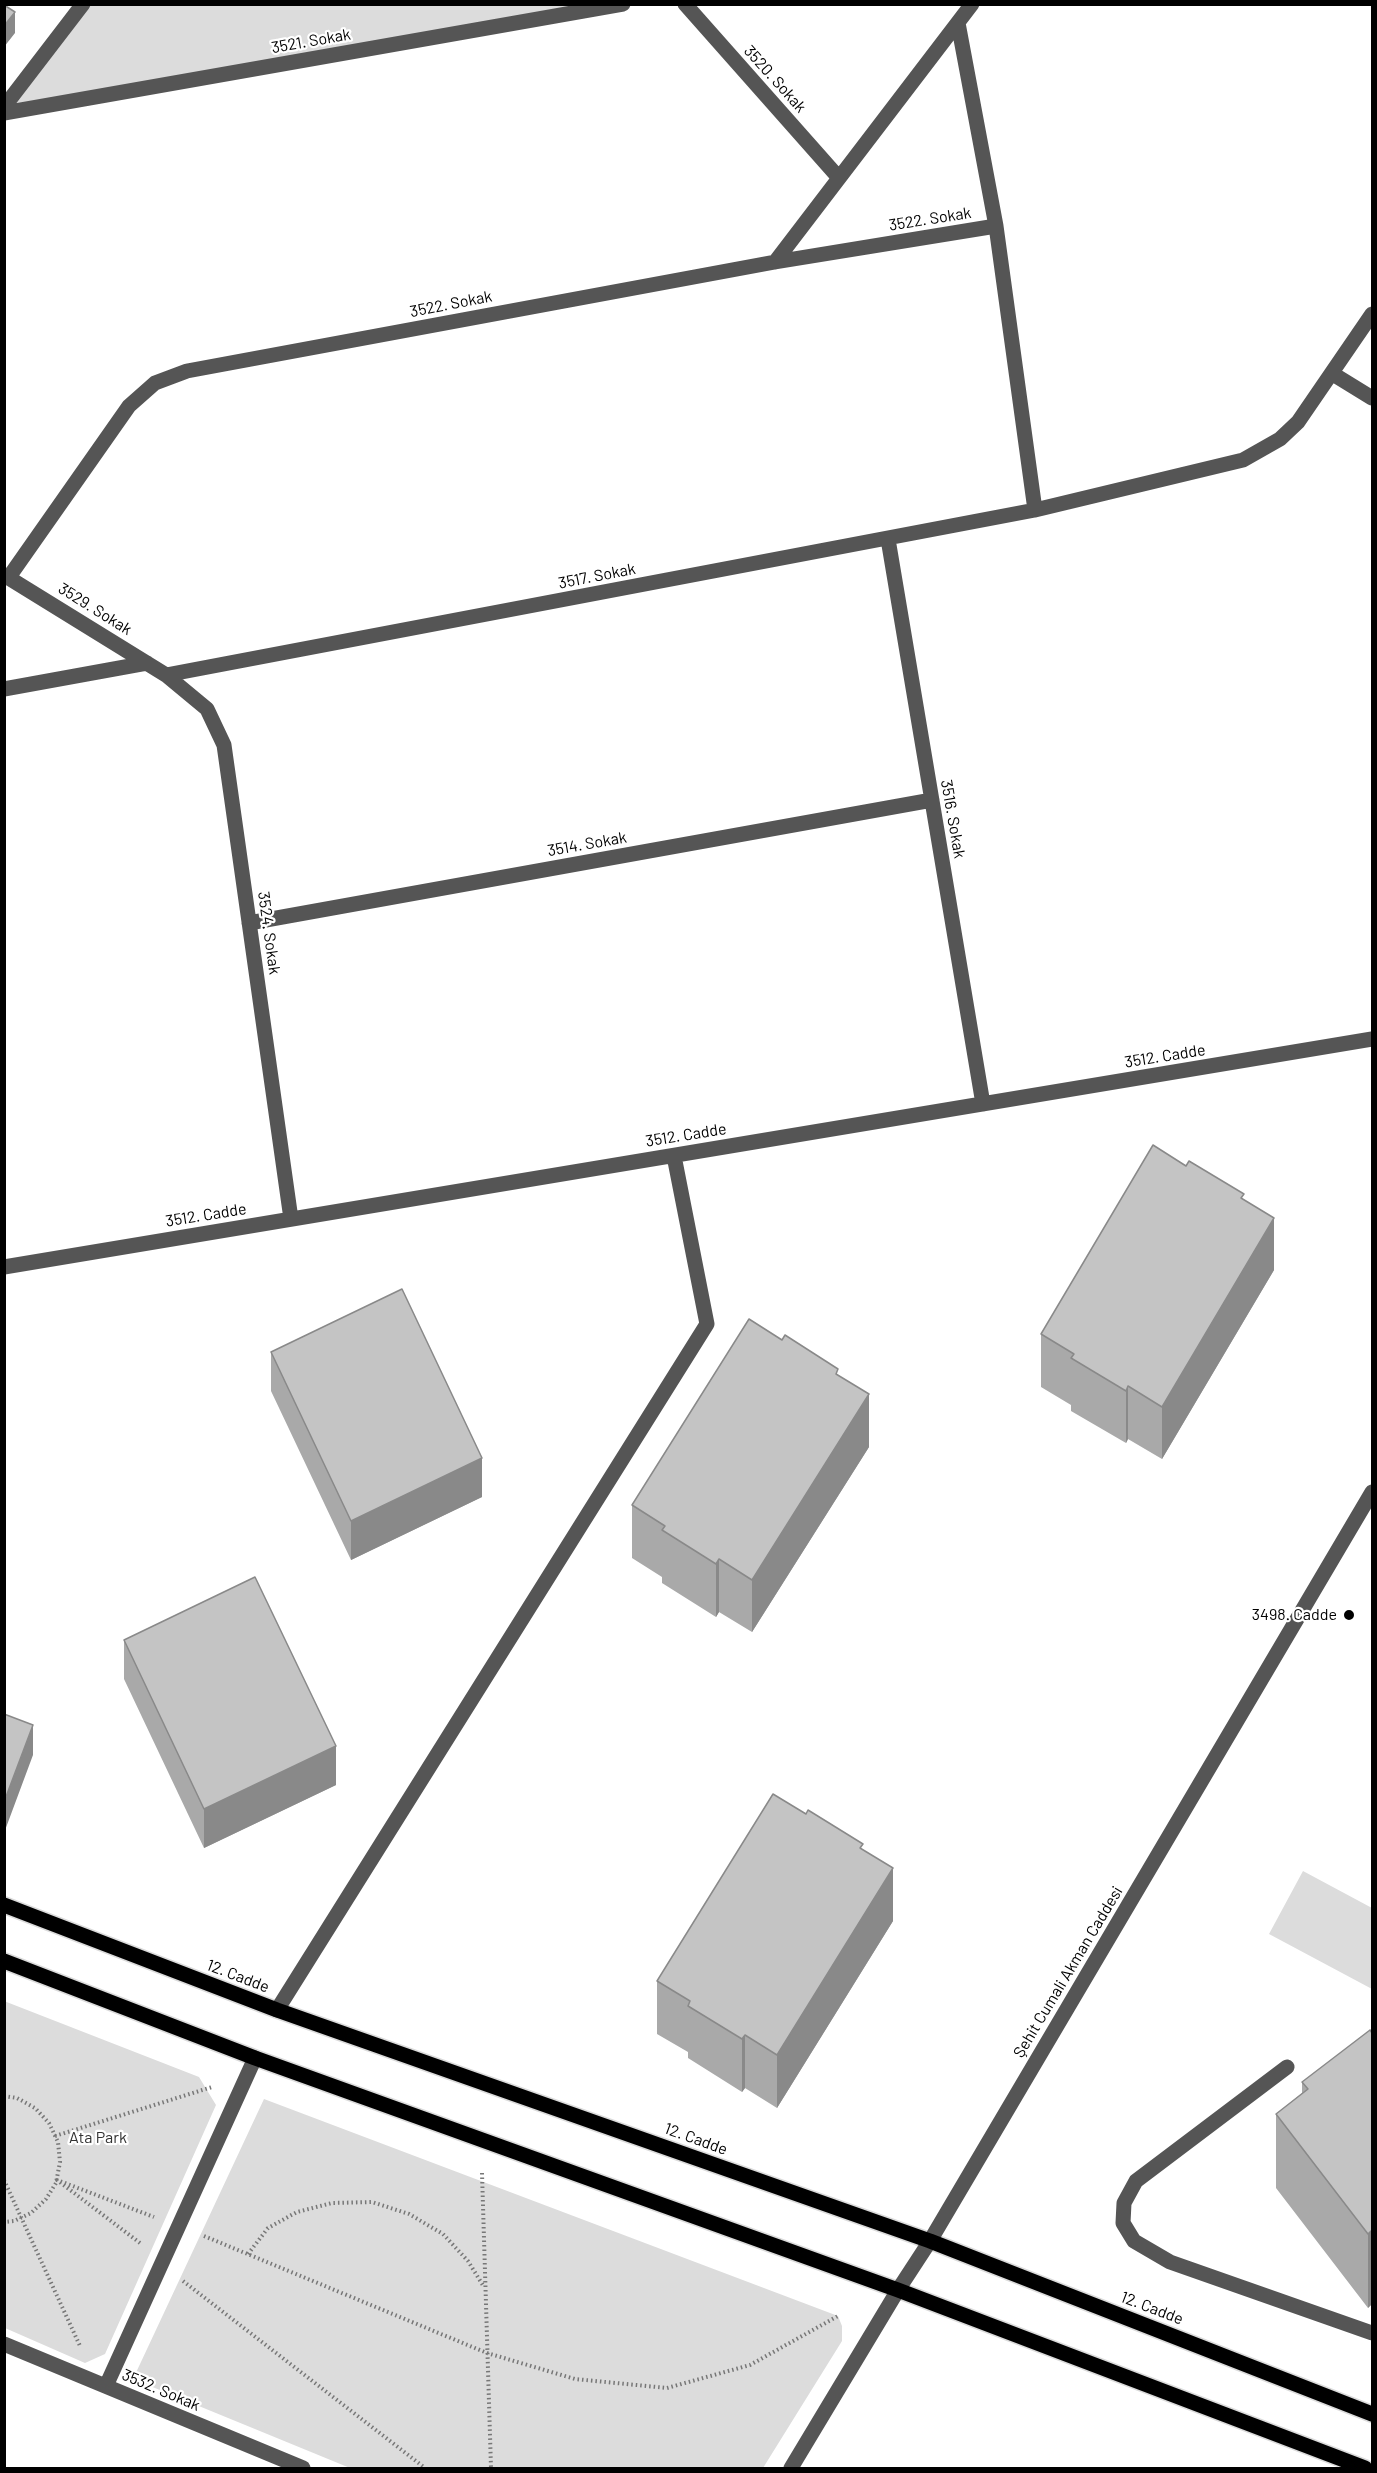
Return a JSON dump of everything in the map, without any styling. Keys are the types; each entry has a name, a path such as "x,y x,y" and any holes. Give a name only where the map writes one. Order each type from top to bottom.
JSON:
{"main road":[{"name":"12. Cadde","path":"4,1905 277,2010 930,2241 1372,2414"},
{"path":"4,1961 255,2058 898,2290 1365,2469"}],"street":[{"path":"4,106 83,4"},
{"name":"3521. Sokak","path":"4,113 623,4"},
{"name":"3520. Sokak","path":"685,4 839,178"},
{"path":"775,262 972,4"},
{"path":"958,23 996,226 1035,510"},
{"name":"3522. Sokak","path":"7,576 129,406 156,383 187,371 775,262 996,226"},
{"name":"3517. Sokak","path":"165,675 1035,510 1243,460 1280,439 1299,422 1372,314"},
{"path":"1333,374 1372,398"},
{"name":"3516. Sokak","path":"888,539 983,1104"},
{"name":"3529. Sokak","path":"7,576 165,675"},
{"path":"4,689 147,663"},
{"name":"3524. Sokak","path":"165,675 207,709 224,745 291,1219"},
{"name":"3514. Sokak","path":"249,923 932,800"},
{"name":"3512. Cadde","path":"4,1267 1372,1039"},
{"path":"277,2010 707,1324 674,1156"},
{"name":"Şehit Cumali Akman Caddesi","path":"790,2469 930,2241 1372,1492"},
{"path":"106,2386 255,2058"},
{"path":"1287,2067 1136,2181 1124,2203 1123,2223 1134,2241 1170,2262 1372,2333"},
{"name":"3532. Sokak","path":"4,2344 303,2469"}],"path":[{"path":"56,2136 215,2086"},
{"path":"4,2096 17,2098 35,2108 49,2123 56,2136 60,2162 57,2180 46,2199 22,2217 4,2222"},
{"path":"482,2173 491,2469"},
{"path":"4,2180 84,2355"},
{"path":"57,2180 157,2218"},
{"path":"57,2180 144,2246"},
{"path":"248,2254 268,2228 297,2211 332,2203 372,2202 409,2214 443,2234 468,2261 485,2289"},
{"path":"201,2234 487,2353 575,2379 667,2388 750,2365 838,2316"},
{"path":"180,2278 425,2469"}],"green space":[{"path":"83,5 623,5 5,113"},
{"path":"1303,1871 1372,1908 1372,1989 1269,1934"},
{"name":"Ata Park","path":"4,2001 199,2077 216,2105 105,2354 85,2363 5,2328"},
{"path":"264,2099 838,2316 842,2326 842,2341 763,2468 350,2468 133,2379"}],"building":[{"path":"4,5 15,12 4,26"},
{"path":"1153,1145 1186,1166 1189,1161 1244,1194 1241,1198 1274,1218 1162,1407 1128,1386 1126,1391 1071,1358 1074,1354 1041,1334"},
{"path":"402,1289 482,1458 351,1521 271,1352"},
{"path":"749,1319 782,1340 785,1335 838,1369 836,1374 869,1394 752,1580 719,1559 716,1564 662,1530 665,1526 632,1505"},
{"path":"255,1577 336,1746 204,1809 124,1640"},
{"path":"4,1714 33,1725 4,1802"},
{"path":"773,1794 806,1814 808,1810 863,1844 860,1848 893,1868 777,2055 745,2035 742,2039 688,2006 690,2001 657,1981"},
{"path":"1370,2030 1372,2033 1372,2230 1368,2234 1276,2114 1308,2089 1302,2082"}],"place":[{"name":"3498. Cadde","path":"1349,1615"}]}
